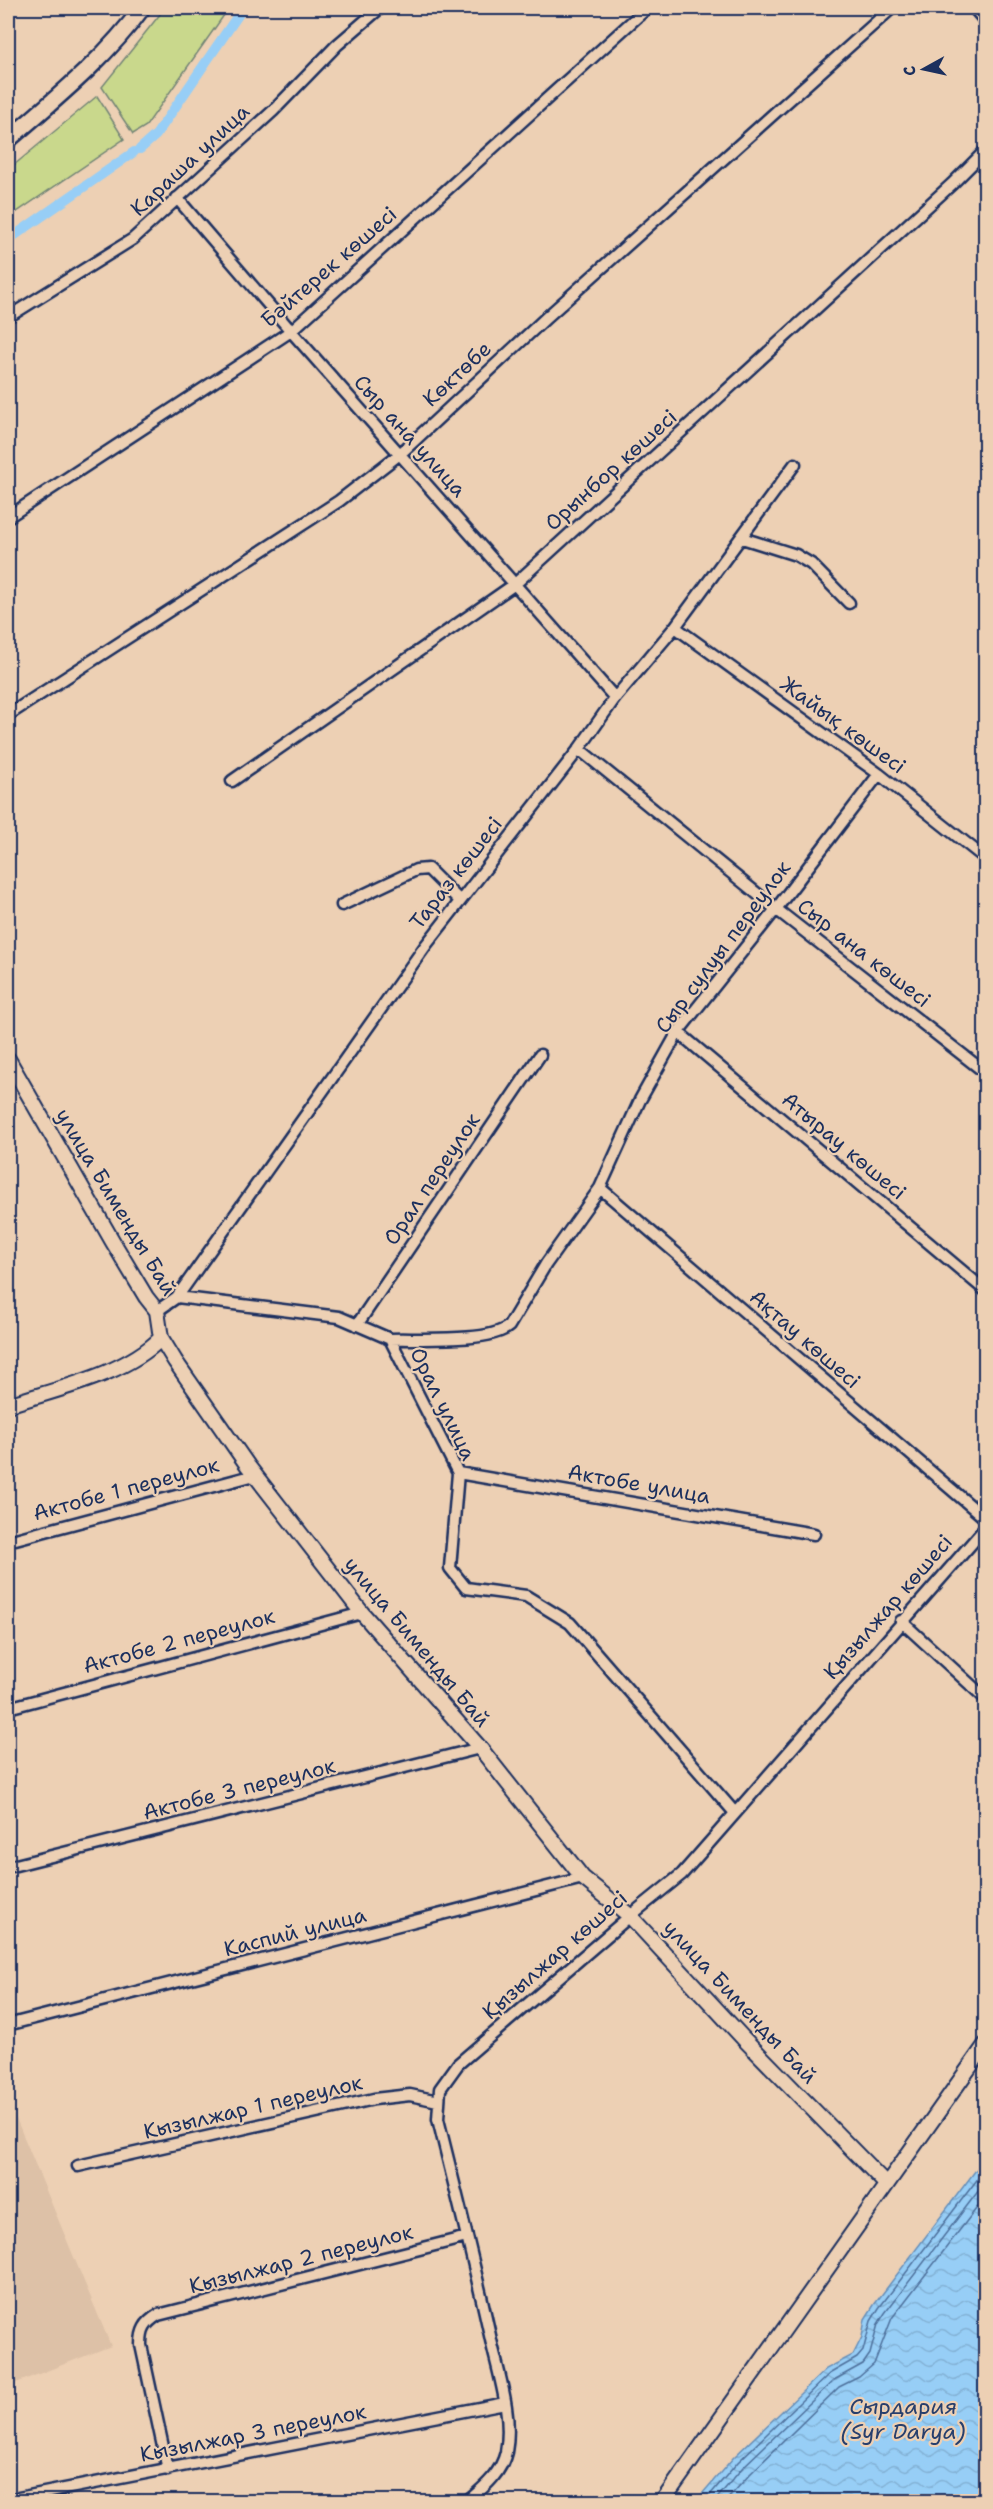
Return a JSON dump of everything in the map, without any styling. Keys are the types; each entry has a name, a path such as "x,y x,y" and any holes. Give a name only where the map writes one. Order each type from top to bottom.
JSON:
{"main road":[{"path":"8,140 80,78 142,8"}],"street":[{"name":"Караша улица","path":"8,317 133,238 380,8"},
{"name":"Бәйтерек көшесі","path":"8,517 291,331 647,8"},
{"name":"Көктөбе","path":"8,715 339,501 401,453 557,308 892,8"},
{"path":"974,8 986,22"},
{"name":"Орынбор көшесі","path":"232,781 514,584 952,184 986,150"},
{"name":"Сыр ана улица","path":"177,198 291,331 615,698"},
{"name":"Тараз көшесі","path":"157,1311 177,1297 426,945 615,698 675,627 795,465"},
{"path":"742,538 796,555 811,564 849,603"},
{"name":"Жайық көшесі","path":"675,627 879,774 986,859"},
{"name":"Сыр ана көшесі","path":"579,748 776,909 986,1073"},
{"name":"Сыр сулуы переулок","path":"390,1339 480,1336 502,1332 515,1317 546,1264 600,1188 640,1100 678,1032 879,774"},
{"path":"342,905 416,870 428,869 460,901"},
{"name":"Атырау көшесі","path":"678,1032 986,1291"},
{"name":"Орал переулок","path":"357,1325 540,1055"},
{"name":"улица Бименды Бай","path":"8,1059 113,1242 157,1311 161,1338 255,1475 362,1612 480,1748 583,1878 630,1916 743,2038 886,2184"},
{"name":"Ақтау көшесі","path":"600,1188 986,1519"},
{"name":"Орал улица","path":"177,1297 339,1317 390,1339 458,1473 450,1568 466,1588 526,1596 570,1623 735,1813"},
{"path":"8,1405 87,1380 147,1353 161,1338"},
{"name":"Актобе улица","path":"458,1473 814,1534"},
{"name":"Актобе 1 переулок","path":"8,1542 255,1475"},
{"name":"Қызылжар көшесі","path":"438,2101 440,2089 458,2064 682,1874 986,1527"},
{"name":"Актобе 2 переулок","path":"8,1708 362,1612"},
{"path":"902,1621 986,1699"},
{"name":"Актобе 3 переулок","path":"8,1867 480,1748"},
{"name":"Каспий улица","path":"15,2023 583,1878"},
{"path":"662,2502 986,2044"},
{"name":"Кызылжар 1 переулок","path":"78,2166 374,2099 410,2095 438,2101"},
{"path":"438,2101 438,2118 505,2403 507,2430 506,2453 499,2469 486,2485 467,2502"},
{"name":"Кызылжар 2 переулок","path":"168,2470 141,2345 141,2334 147,2322 158,2315 467,2237"},
{"name":"Кызылжар 3 переулок","path":"8,2499 168,2470 505,2403"}],"shaded area":[{"path":"8,2099 111,2346 8,2386"}],"green space":[{"path":"165,8 229,8 146,126 133,134 102,87"},
{"path":"97,96 124,139 8,218 8,170"}],"water":[{"name":"Сырдария (Syr Darya)","path":"985,2158 985,2501 696,2501 733,2458 826,2369 853,2355 862,2337 865,2319 874,2305"}],"waterway":[{"path":"140,149 156,135 243,8"},
{"path":"8,240 134,152"}]}
